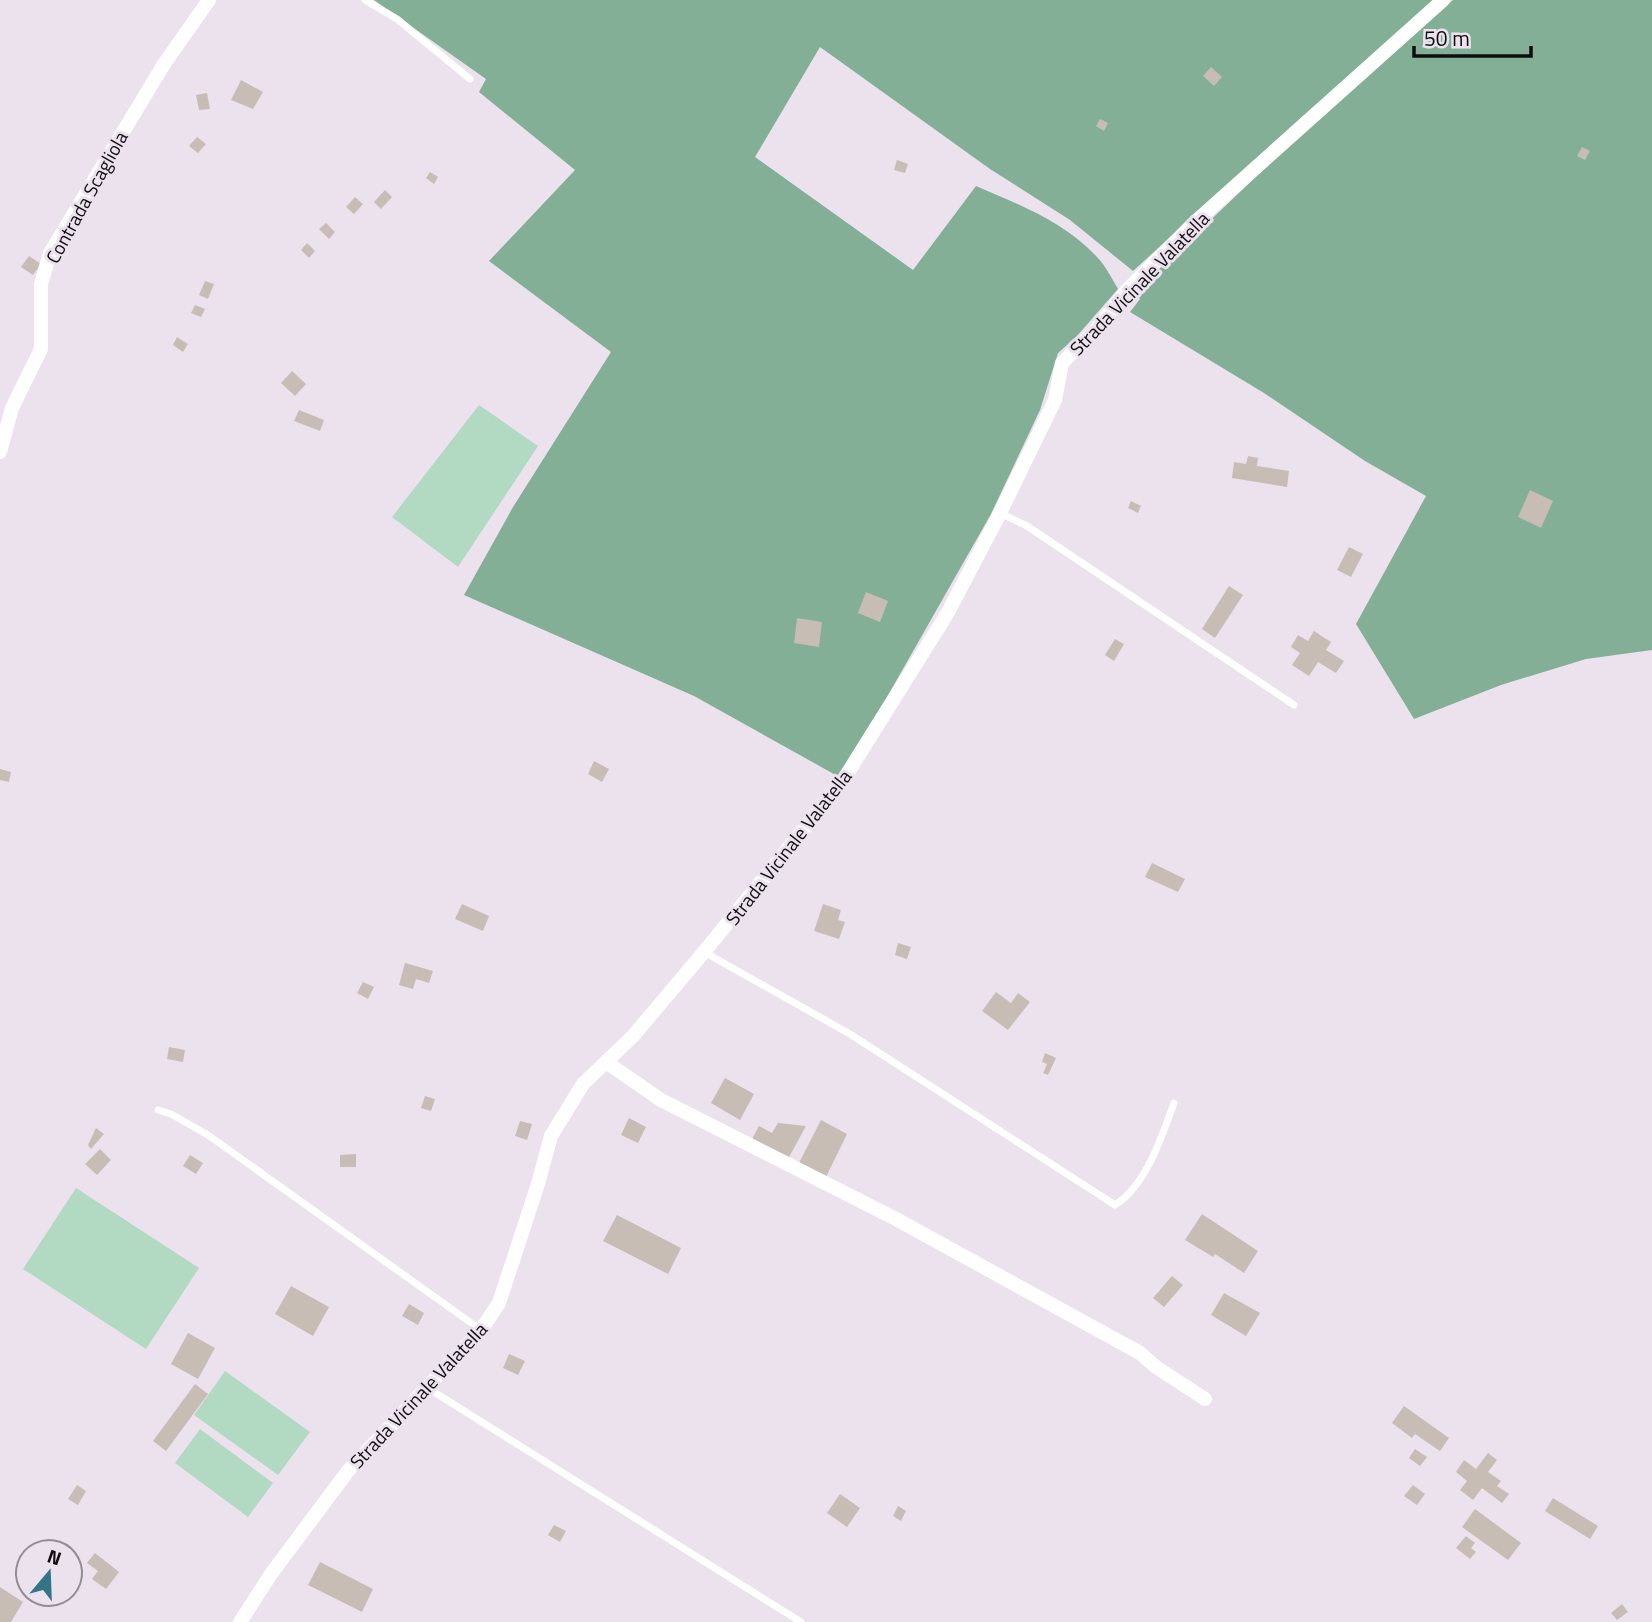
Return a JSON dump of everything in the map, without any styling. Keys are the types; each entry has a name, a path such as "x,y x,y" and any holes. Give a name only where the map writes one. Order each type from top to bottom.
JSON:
{"street":[{"name":"Contrada Scagliola","path":"0,452 12,408 41,349 41,284 50,253 164,64 209,0"},
{"name":"Strada Vicinale Valatella","path":"240,1622 271,1574 348,1471 481,1330 499,1303 551,1136 583,1084 633,1036 842,782 947,614 1055,400 1062,363 1095,331 1126,291 1194,223 1443,0"},
{"path":"606,1062 661,1100 896,1219 1140,1353 1156,1367 1205,1399"}],"lane":[{"path":"365,0 397,19 470,79"},
{"path":"1000,513 1027,526 1293,705"},
{"path":"704,952 850,1034 1115,1205 1131,1190 1151,1160 1174,1103"},
{"path":"158,1110 171,1114 208,1135 481,1330"},
{"path":"426,1387 801,1622"}],"green space":[{"path":"374,0 1436,0 1302,117 1133,271 1070,220 990,169 820,47 755,157 913,270 976,186 1040,215 1070,234 1100,261 1118,289 1077,336 1058,353 1040,410 991,514 841,778 694,696 464,595 513,507 611,352 489,261 575,170 479,92 486,79"},
{"path":"1453,0 1652,0 1652,650 1586,659 1501,685 1414,719 1356,624 1426,496 1365,461 1264,393 1130,312 1140,299 1134,293 1307,128"},
{"path":"479,405 538,446 458,567 392,517"},
{"path":"76,1188 199,1268 146,1349 23,1269"},
{"path":"225,1371 310,1432 278,1475 194,1415"},
{"path":"200,1429 273,1483 248,1517 175,1463"}],"building":[{"path":"1211,67 1222,77 1214,86 1203,76"},
{"path":"241,80 263,92 253,109 231,100"},
{"path":"207,93 210,109 199,110 196,95"},
{"path":"1100,119 1108,123 1104,131 1096,126"},
{"path":"197,137 206,144 198,153 189,146"},
{"path":"1582,147 1590,151 1585,160 1577,156"},
{"path":"897,160 908,164 905,173 894,170"},
{"path":"430,172 438,177 434,184 426,178"},
{"path":"385,190 392,197 381,209 374,202"},
{"path":"355,197 363,204 354,214 346,207"},
{"path":"326,223 335,232 329,239 319,229"},
{"path":"307,243 315,251 309,258 301,250"},
{"path":"29,256 41,264 33,275 21,267"},
{"path":"205,281 214,284 208,299 199,295"},
{"path":"195,305 205,309 201,317 191,313"},
{"path":"177,337 188,344 183,352 173,345"},
{"path":"292,371 306,384 295,396 281,383"},
{"path":"299,410 324,420 320,431 294,421"},
{"path":"1248,456 1258,458 1257,466 1289,471 1287,487 1232,478 1234,462 1246,464"},
{"path":"1530,490 1553,501 1541,528 1518,517"},
{"path":"1131,501 1141,506 1138,513 1128,508"},
{"path":"1349,547 1363,554 1351,577 1337,570"},
{"path":"1229,586 1243,595 1215,638 1202,629"},
{"path":"866,592 888,601 880,622 858,613"},
{"path":"797,618 822,622 819,647 794,643"},
{"path":"1314,631 1331,642 1326,650 1344,661 1336,673 1318,662 1309,676 1292,665 1300,653 1291,647 1298,635 1308,641"},
{"path":"1115,639 1124,644 1114,661 1105,655"},
{"path":"594,761 609,769 602,782 588,774"},
{"path":"0,769 11,772 9,782 0,780"},
{"path":"1152,863 1185,879 1178,892 1145,877"},
{"path":"462,904 489,916 483,931 455,919"},
{"path":"823,904 841,910 838,920 845,922 839,939 814,931"},
{"path":"898,943 911,947 907,959 895,955"},
{"path":"405,963 433,971 429,983 416,979 413,989 399,985"},
{"path":"363,982 374,987 368,999 357,993"},
{"path":"996,992 1011,1003 1018,993 1030,1002 1008,1030 982,1011"},
{"path":"169,1047 185,1050 183,1062 167,1059"},
{"path":"1045,1053 1056,1058 1048,1075 1043,1073 1047,1064 1042,1062"},
{"path":"725,1078 754,1094 740,1120 711,1103"},
{"path":"425,1096 435,1099 431,1111 421,1108"},
{"path":"629,1118 646,1127 638,1143 621,1135"},
{"path":"821,1120 847,1134 826,1177 799,1163"},
{"path":"520,1121 532,1124 527,1140 515,1136"},
{"path":"778,1123 806,1126 788,1159 752,1139 759,1126 772,1133"},
{"path":"96,1128 104,1134 91,1149 88,1145"},
{"path":"100,1149 111,1160 97,1175 85,1164"},
{"path":"356,1154 356,1167 340,1167 340,1155"},
{"path":"190,1155 203,1163 196,1174 183,1166"},
{"path":"1202,1214 1258,1251 1244,1273 1215,1254 1213,1257 1185,1240"},
{"path":"617,1215 681,1248 668,1274 603,1241"},
{"path":"1172,1276 1183,1285 1164,1307 1153,1298"},
{"path":"291,1286 329,1307 313,1336 275,1314"},
{"path":"1224,1293 1260,1313 1246,1336 1211,1315"},
{"path":"409,1304 424,1313 418,1325 402,1316"},
{"path":"188,1333 215,1348 198,1379 171,1364"},
{"path":"509,1354 525,1361 518,1375 503,1368"},
{"path":"195,1384 208,1394 166,1451 153,1441"},
{"path":"1404,1406 1449,1438 1440,1451 1415,1434 1412,1438 1392,1423"},
{"path":"1415,1449 1427,1457 1420,1466 1409,1458"},
{"path":"1488,1453 1497,1460 1488,1472 1501,1481 1497,1486 1509,1494 1502,1503 1482,1488 1473,1500 1460,1490 1467,1481 1456,1472 1464,1460 1476,1469"},
{"path":"77,1485 86,1491 78,1505 68,1499"},
{"path":"1413,1485 1425,1494 1417,1505 1404,1496"},
{"path":"840,1494 860,1508 847,1527 827,1513"},
{"path":"1553,1498 1598,1526 1590,1539 1545,1511"},
{"path":"898,1506 906,1511 901,1521 893,1516"},
{"path":"1475,1509 1521,1543 1508,1560 1462,1527"},
{"path":"554,1525 566,1531 560,1542 548,1535"},
{"path":"1466,1536 1475,1543 1471,1548 1476,1552 1470,1559 1456,1548"},
{"path":"95,1553 119,1572 106,1589 92,1579 98,1571 87,1563"},
{"path":"320,1562 373,1589 362,1612 308,1585"},
{"path":"0,1587 14,1596 14,1608 19,1608 11,1622 0,1622"},
{"path":"1622,1604 1628,1612 1617,1620 1611,1613"}]}
